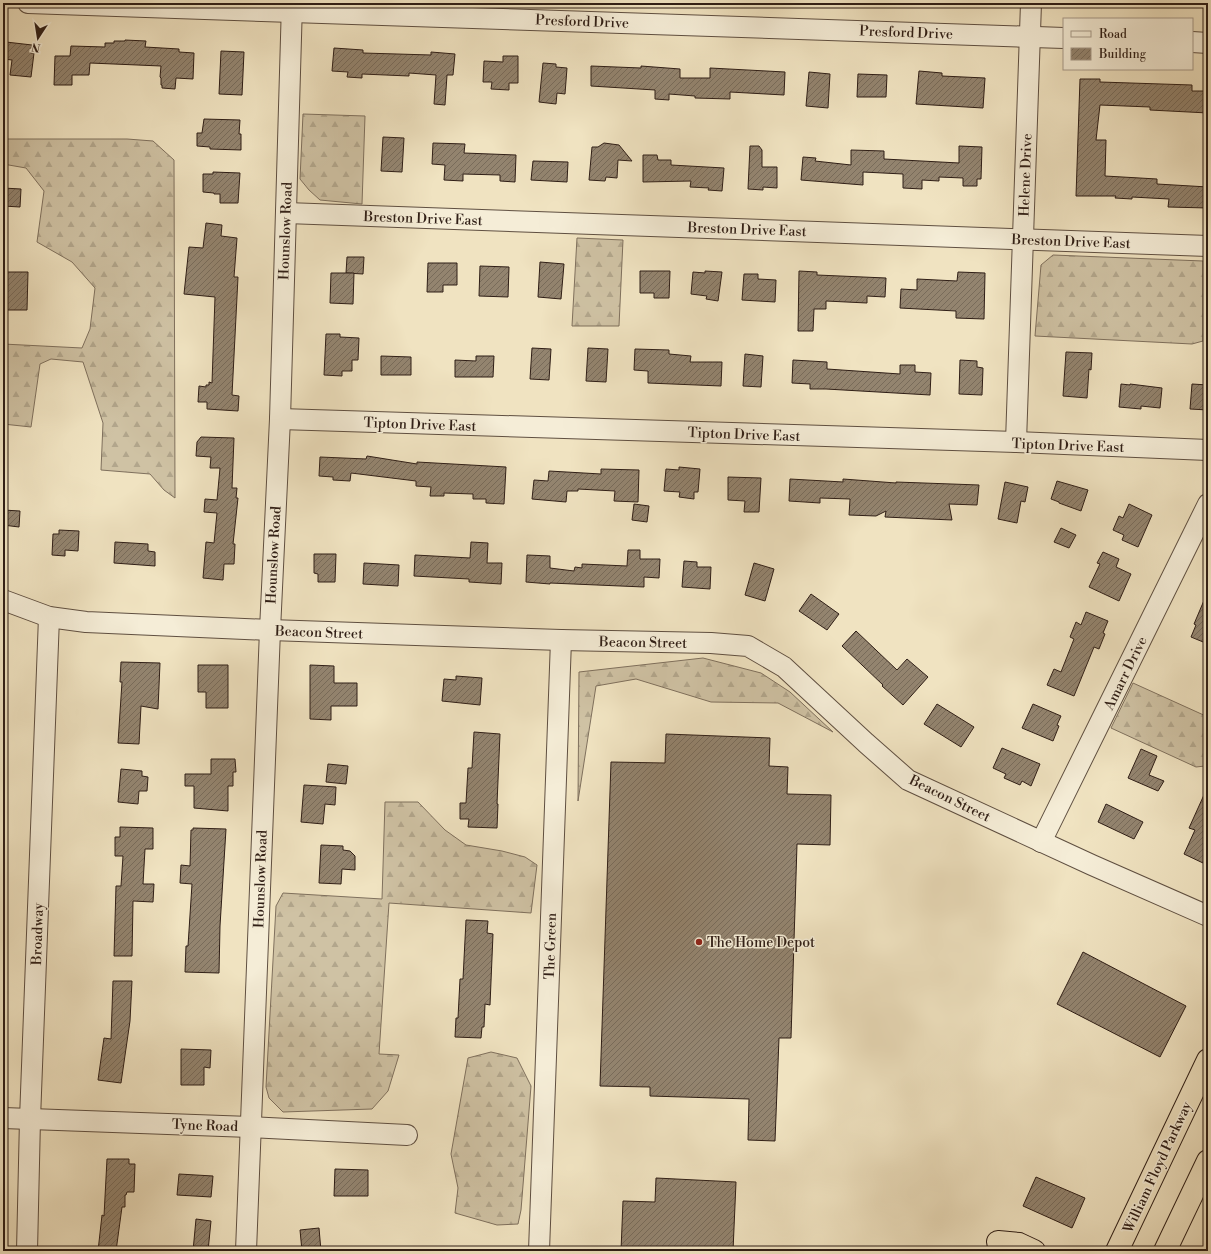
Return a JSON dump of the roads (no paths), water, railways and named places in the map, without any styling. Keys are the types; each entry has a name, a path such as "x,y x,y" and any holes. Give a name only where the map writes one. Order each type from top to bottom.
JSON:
{"highway":[{"name":"William Floyd Parkway","path":"1117,1251 1208,1060"},
{"path":"1165,1251 1208,1161"},
{"path":"1006,1251 998,1242 1019,1244 1034,1251"}],"street":[{"name":"Presford Drive","path":"28,3 291,7 1063,38"},
{"name":"Helene Drive","path":"1016,442 1032,3"},
{"name":"Hounslow Road","path":"246,1251 270,630 280,419 291,7"},
{"path":"1193,42 1208,43"},
{"name":"Breston Drive East","path":"286,213 1208,246"},
{"name":"Tipton Drive East","path":"280,419 1016,442 1208,450"},
{"name":"Amarr Drive","path":"1041,842 1208,504"},
{"name":"Beacon Street","path":"3,600 49,617 86,622 561,640 712,643 748,646 784,667 908,780 1041,842 1208,916"},
{"name":"Broadway","path":"27,1251 30,1119 49,617"},
{"name":"The Green","path":"539,1251 561,640"},
{"name":"Tyne Road","path":"3,1118 250,1127 407,1135"}],"place":[{"name":"The Home Depot","path":"699,942"}]}
